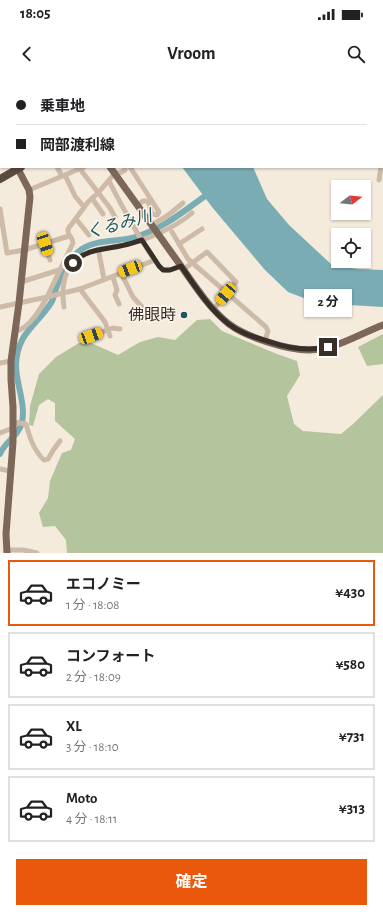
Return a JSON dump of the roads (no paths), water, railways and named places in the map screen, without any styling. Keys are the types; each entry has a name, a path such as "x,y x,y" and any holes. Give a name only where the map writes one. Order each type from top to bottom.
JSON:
{"highway":[{"path":"0,174 17,168"},
{"path":"0,179 17,168"}],"main road":[{"path":"6,552 3,523 16,429 11,361 19,303 29,204 28,190 17,168"},
{"path":"113,170 203,297 227,322 236,329 284,346 299,349 317,349 343,342 383,325"}],"street":[{"path":"58,168 75,196 84,207"},
{"path":"28,190 82,168 98,194 110,208 115,217"},
{"path":"15,332 23,329 39,310 47,297 73,243 68,234 68,229 84,207 109,181 113,170 120,173 125,170 125,168"},
{"path":"131,168 159,212 157,215 152,214 148,200 143,201 138,205"},
{"path":"379,180 381,168"},
{"path":"109,181 137,233 163,270 182,268 193,263 207,252 236,282 214,309"},
{"path":"92,198 103,214"},
{"path":"152,226 183,203"},
{"path":"0,209 7,253 24,250 69,236"},
{"path":"64,307 62,293 65,275 73,263 82,256 93,250 120,246 158,234 192,213"},
{"path":"76,219 89,235"},
{"path":"179,244 202,229"},
{"path":"172,232 188,259 226,294 266,327 268,331 265,340"},
{"path":"45,244 50,260"},
{"path":"99,253 104,279"},
{"path":"0,307 80,289 155,260"},
{"path":"21,282 59,270"},
{"path":"121,273 133,297 152,318"},
{"path":"112,276 117,290 115,295 119,304"},
{"path":"80,289 105,322 110,336"},
{"path":"91,336 117,328 120,329"},
{"path":"0,363 11,361"},
{"path":"0,433 16,429 26,424 29,437 38,454 44,460 48,459 60,441"},
{"path":"0,469 10,470"},
{"path":"6,552 23,550 37,553"}],"water":[{"path":"183,168 253,168 267,199 289,225 331,264 331,268 383,270 383,307 331,304 309,300 288,292 265,270 212,207"}],"waterway":[{"name":"くるみ川","path":"0,454 5,445 18,431 22,422 23,408 16,372 17,354 20,345 28,331 51,303 66,265 77,253 88,246 101,242 135,237 163,225 205,196 209,191"}],"place":[{"name":"佛眼時","path":"184,315"}]}
